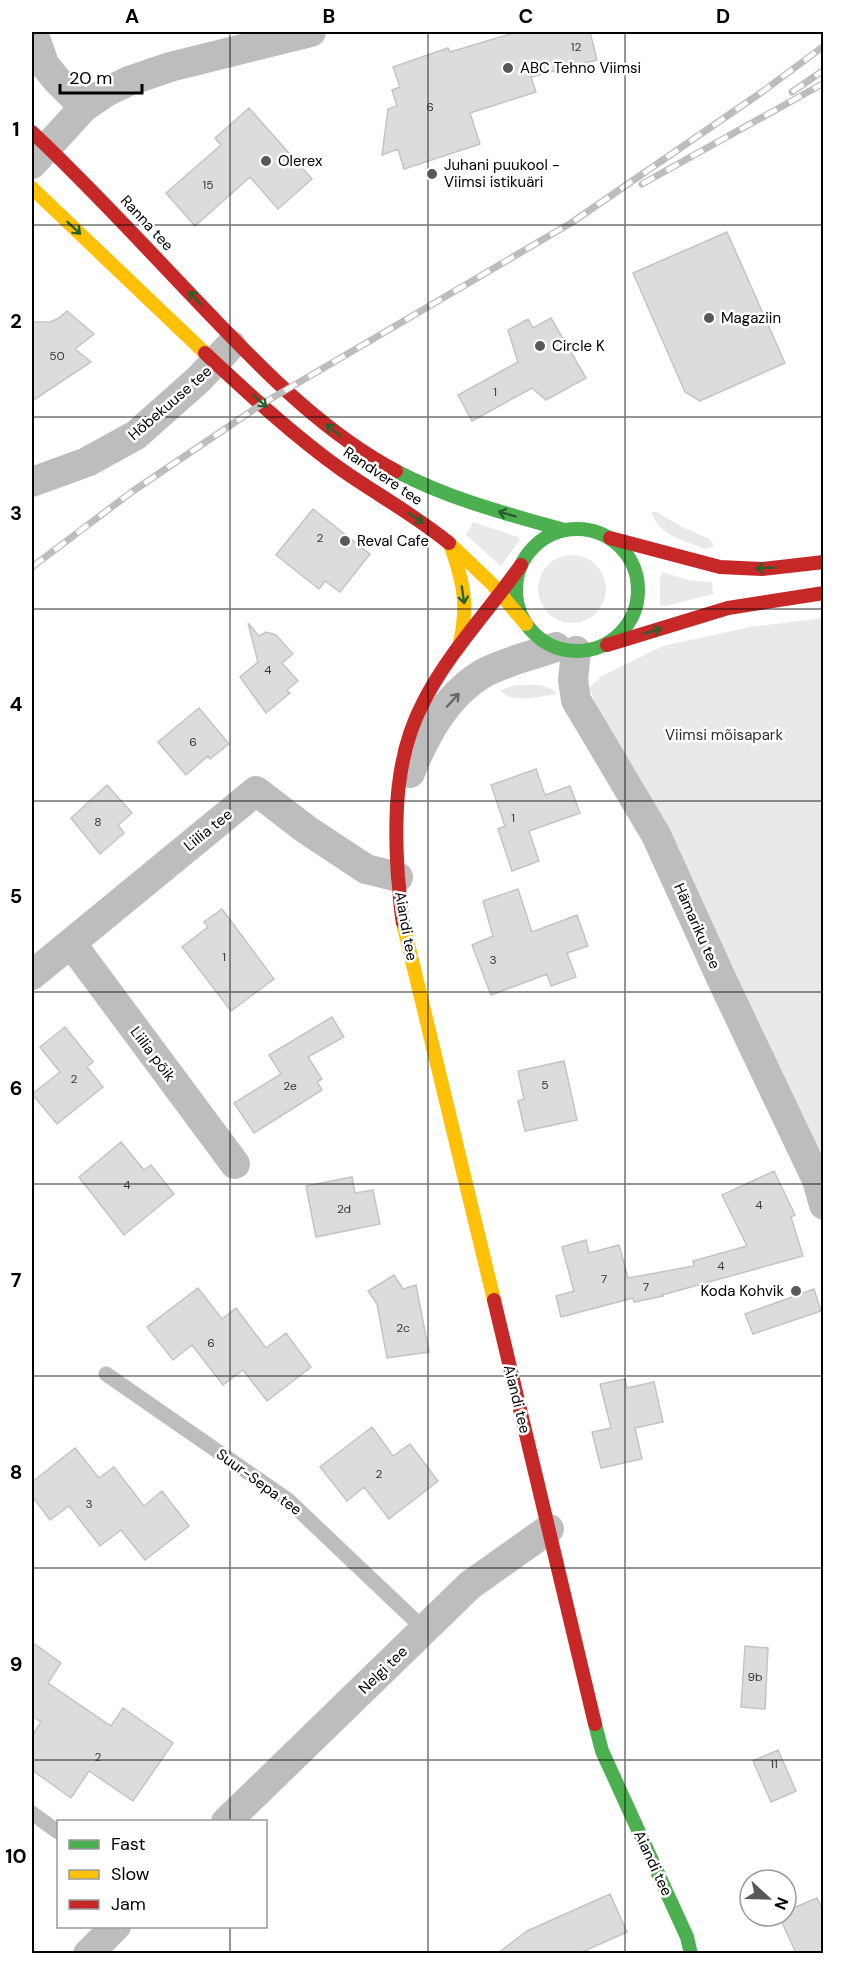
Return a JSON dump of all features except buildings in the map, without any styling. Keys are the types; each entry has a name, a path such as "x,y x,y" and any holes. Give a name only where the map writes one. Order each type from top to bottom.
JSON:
{"street":[{"path":"33,32 44,64 84,107"},
{"path":"37,147 84,107 106,92 149,74 310,32"},
{"name":"Ranna tee","path":"37,147 92,189 225,352"},
{"path":"32,188 225,352"},
{"name":"Hõbekuuse tee","path":"32,482 87,462 136,435 225,352"},
{"name":"Randvere tee","path":"225,352 286,390 339,435 378,461 414,480 464,500 564,530"},
{"name":"Randvere tee","path":"225,352 262,404 332,463 427,526 450,544 502,593 526,624"},
{"path":"824,562 762,569 720,567 580,528 550,535 528,553 521,565 516,595 519,610 526,624 545,642 576,649 728,608 824,593"},
{"path":"576,649 616,637 631,620 638,599 637,577 632,561 610,538"},
{"path":"450,544 459,570 465,599 465,619 459,647"},
{"name":"Aiandi tee","path":"521,565 459,647 429,693 413,723 403,754 397,828 402,920 602,1751 687,1937 691,1953"},
{"name":"Aiandi tee","path":"397,828 405,784 422,743 438,716 460,691 483,674 576,649"},
{"name":"Hämariku tee","path":"576,649 573,680 576,700 656,835 817,1180 824,1205"},
{"name":"Liilia tee","path":"32,975 256,791 307,830 366,869 398,877"},
{"name":"Liilia põik","path":"71,943 235,1164"},
{"name":"Nelgi tee","path":"227,1820 470,1585 549,1529"},
{"path":"88,1953 114,1928"}],"lane":[{"name":"Suur-Sepa tee","path":"106,1374 288,1500 425,1630"},
{"path":"32,1813 57,1831"}],"green space":[{"path":"652,512 657,512 682,527 710,539 714,546 706,549 673,536 659,526"},
{"path":"473,522 518,537 520,540 501,566 466,535"},
{"path":"572,555 585,558 596,565 603,576 606,589 603,602 596,613 585,620 572,623 559,620 548,613 541,602 538,589 541,576 548,565 559,558"},
{"path":"663,572 688,580 712,582 713,594 665,606 660,604 660,578"},
{"name":"Viimsi mõisapark","path":"823,618 823,1171 608,732 589,688 602,676 663,646 750,627"},
{"path":"516,685 544,686 557,694 518,698 505,695 500,690"}],"railway":[{"path":"32,567 133,491 262,404 571,223 762,92 824,46"},
{"path":"792,92 824,70"},
{"path":"642,184 824,83"}],"traffic: fast":[{"path":"396,471 457,498 564,530"},
{"path":"577,529 600,534 611,539 620,547 628,556 633,567 638,590 633,613 628,624 620,633 611,641 600,646 577,651 554,646 543,641 534,633 526,624 521,613 516,590 521,567 526,556 534,547 543,539 554,534 577,529"},
{"path":"595,1724 602,1751 687,1937 691,1954"}],"traffic: slow":[{"path":"32,188 205,353"},
{"path":"449,543 492,584 526,624"},
{"path":"450,544 464,595 464,619 459,647"},
{"path":"403,923 494,1300"}],"traffic: jam":[{"path":"32,132 280,385 347,441 396,471"},
{"path":"205,353 272,414 324,457 449,543"},
{"path":"610,538 720,567 762,569 824,562"},
{"path":"403,923 396,833 398,788 407,744 423,703 444,667 521,565"},
{"path":"607,645 728,608 824,593"},
{"path":"494,1300 595,1724"}],"place":[{"name":"ABC Tehno Viimsi","path":"508,68"},
{"name":"Olerex","path":"266,161"},
{"name":"Juhani puukool - Viimsi istikuäri","path":"432,174"},
{"name":"Magaziin","path":"709,318"},
{"name":"Circle K","path":"540,346"},
{"name":"Reval Cafe","path":"345,541"},
{"name":"Koda Kohvik","path":"796,1291"}]}
